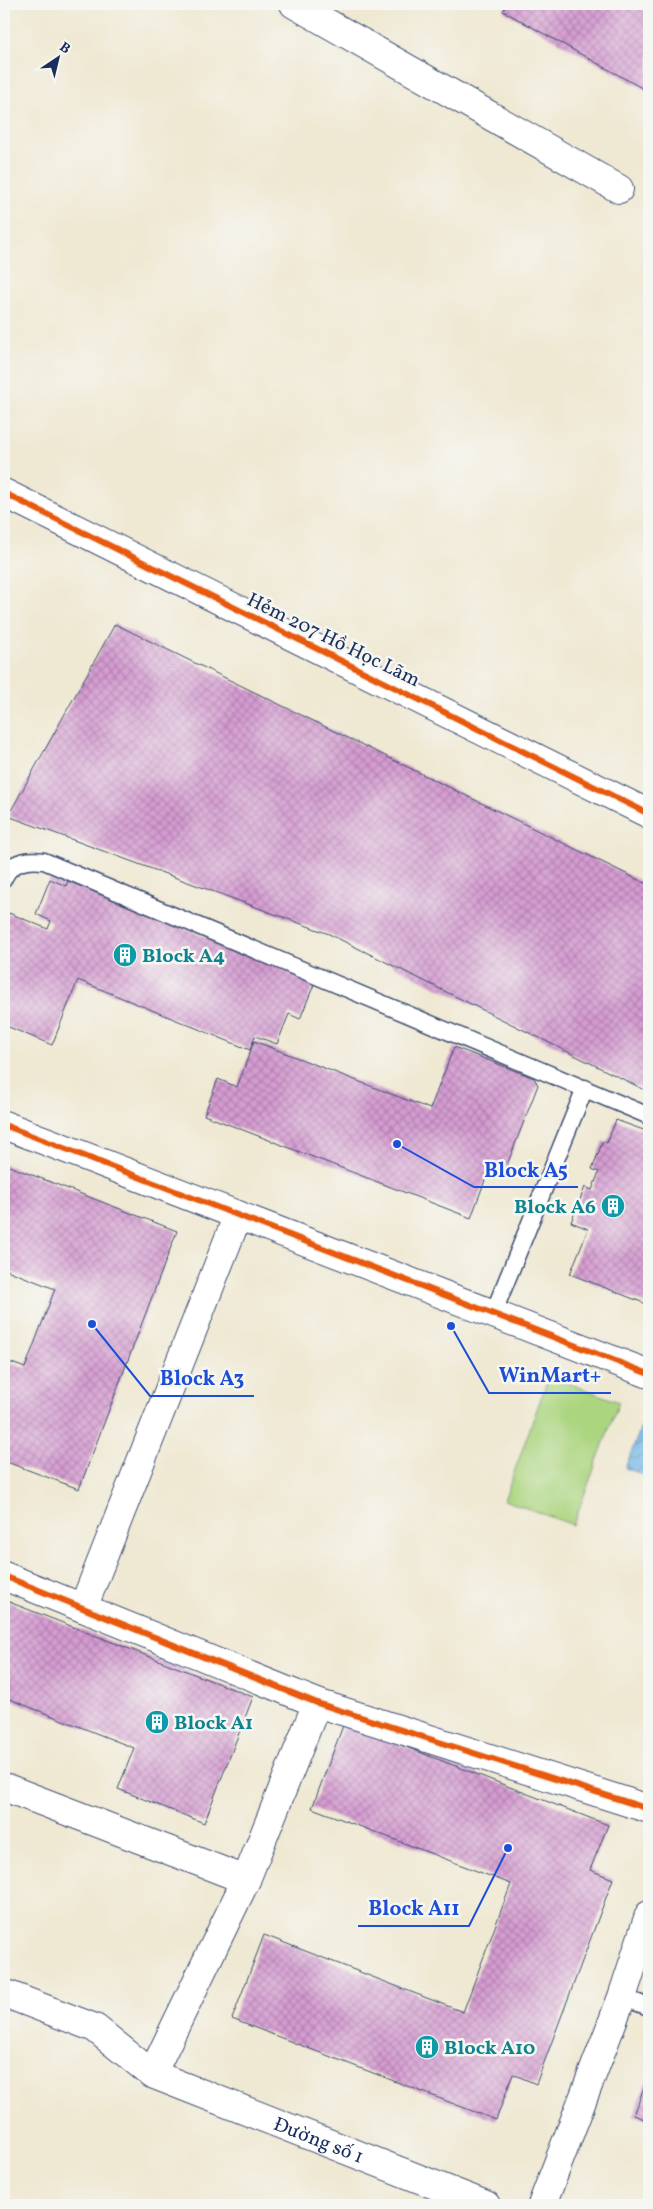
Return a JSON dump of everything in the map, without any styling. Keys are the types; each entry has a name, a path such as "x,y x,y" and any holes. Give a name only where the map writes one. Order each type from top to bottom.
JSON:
{"street":[{"path":"294,4 619,189"},
{"name":"Hẻm 207 Hồ Học Lãm","path":"4,494 649,814"},
{"path":"4,1125 649,1374"},
{"path":"83,1608 238,1216"},
{"path":"4,1576 317,1703 649,1809"},
{"path":"152,2074 246,1880 317,1703"},
{"path":"4,1787 246,1880"},
{"path":"542,2205 622,1997 649,1915"},
{"name":"Đường số 1","path":"4,1993 95,2028 152,2074 486,2205"}],"lane":[{"path":"4,878 16,864 28,859 44,861 649,1116"},
{"path":"493,1314 585,1088"},
{"path":"622,1997 649,2007"}],"green space":[{"path":"549,1376 619,1402 573,1525 504,1500"}],"water":[{"path":"644,1420 649,1422 649,1477 625,1468"}],"building":[{"path":"507,4 649,4 649,92 503,11"},
{"path":"115,624 649,885 649,1092 329,934 8,816"},
{"name":"Block A4","path":"50,879 66,886 68,881 315,982 300,1019 289,1014 277,1044 255,1036 250,1050 78,980 52,1045 4,1025 4,925 9,913 48,929 51,921 36,914"},
{"path":"254,1041 430,1109 454,1047 534,1078 538,1085 502,1178 488,1172 471,1218 204,1115 218,1079 237,1087"},
{"name":"Block A6","path":"616,1120 649,1132 649,1305 570,1274 588,1229 571,1222 585,1187 592,1190 599,1172 592,1169 603,1141 607,1143"},
{"path":"4,1164 177,1231 79,1489 4,1461 4,1360 25,1368 55,1289 4,1269"},
{"name":"Block A1","path":"4,1600 253,1697 204,1823 118,1789 134,1748 4,1697"},
{"path":"344,1723 608,1825 590,1870 613,1879 536,2084 513,2074 496,2120 232,2019 264,1935 463,2012 511,1884 312,1808"},
{"path":"649,2074 649,2121 634,2115"}],"cycle path":[{"path":"4,493 649,814"},
{"path":"4,1125 649,1374"},
{"path":"4,1576 317,1703 649,1809"}],"place":[{"name":"Block A4","path":"125,955"},
{"name":"Block A5","path":"397,1144"},
{"name":"Block A6","path":"613,1206"},
{"name":"Block A3","path":"92,1324"},
{"name":"WinMart+","path":"451,1326"},
{"name":"Block A1","path":"157,1722"},
{"name":"Block A11","path":"508,1848"},
{"name":"Block A10","path":"427,2047"}]}
